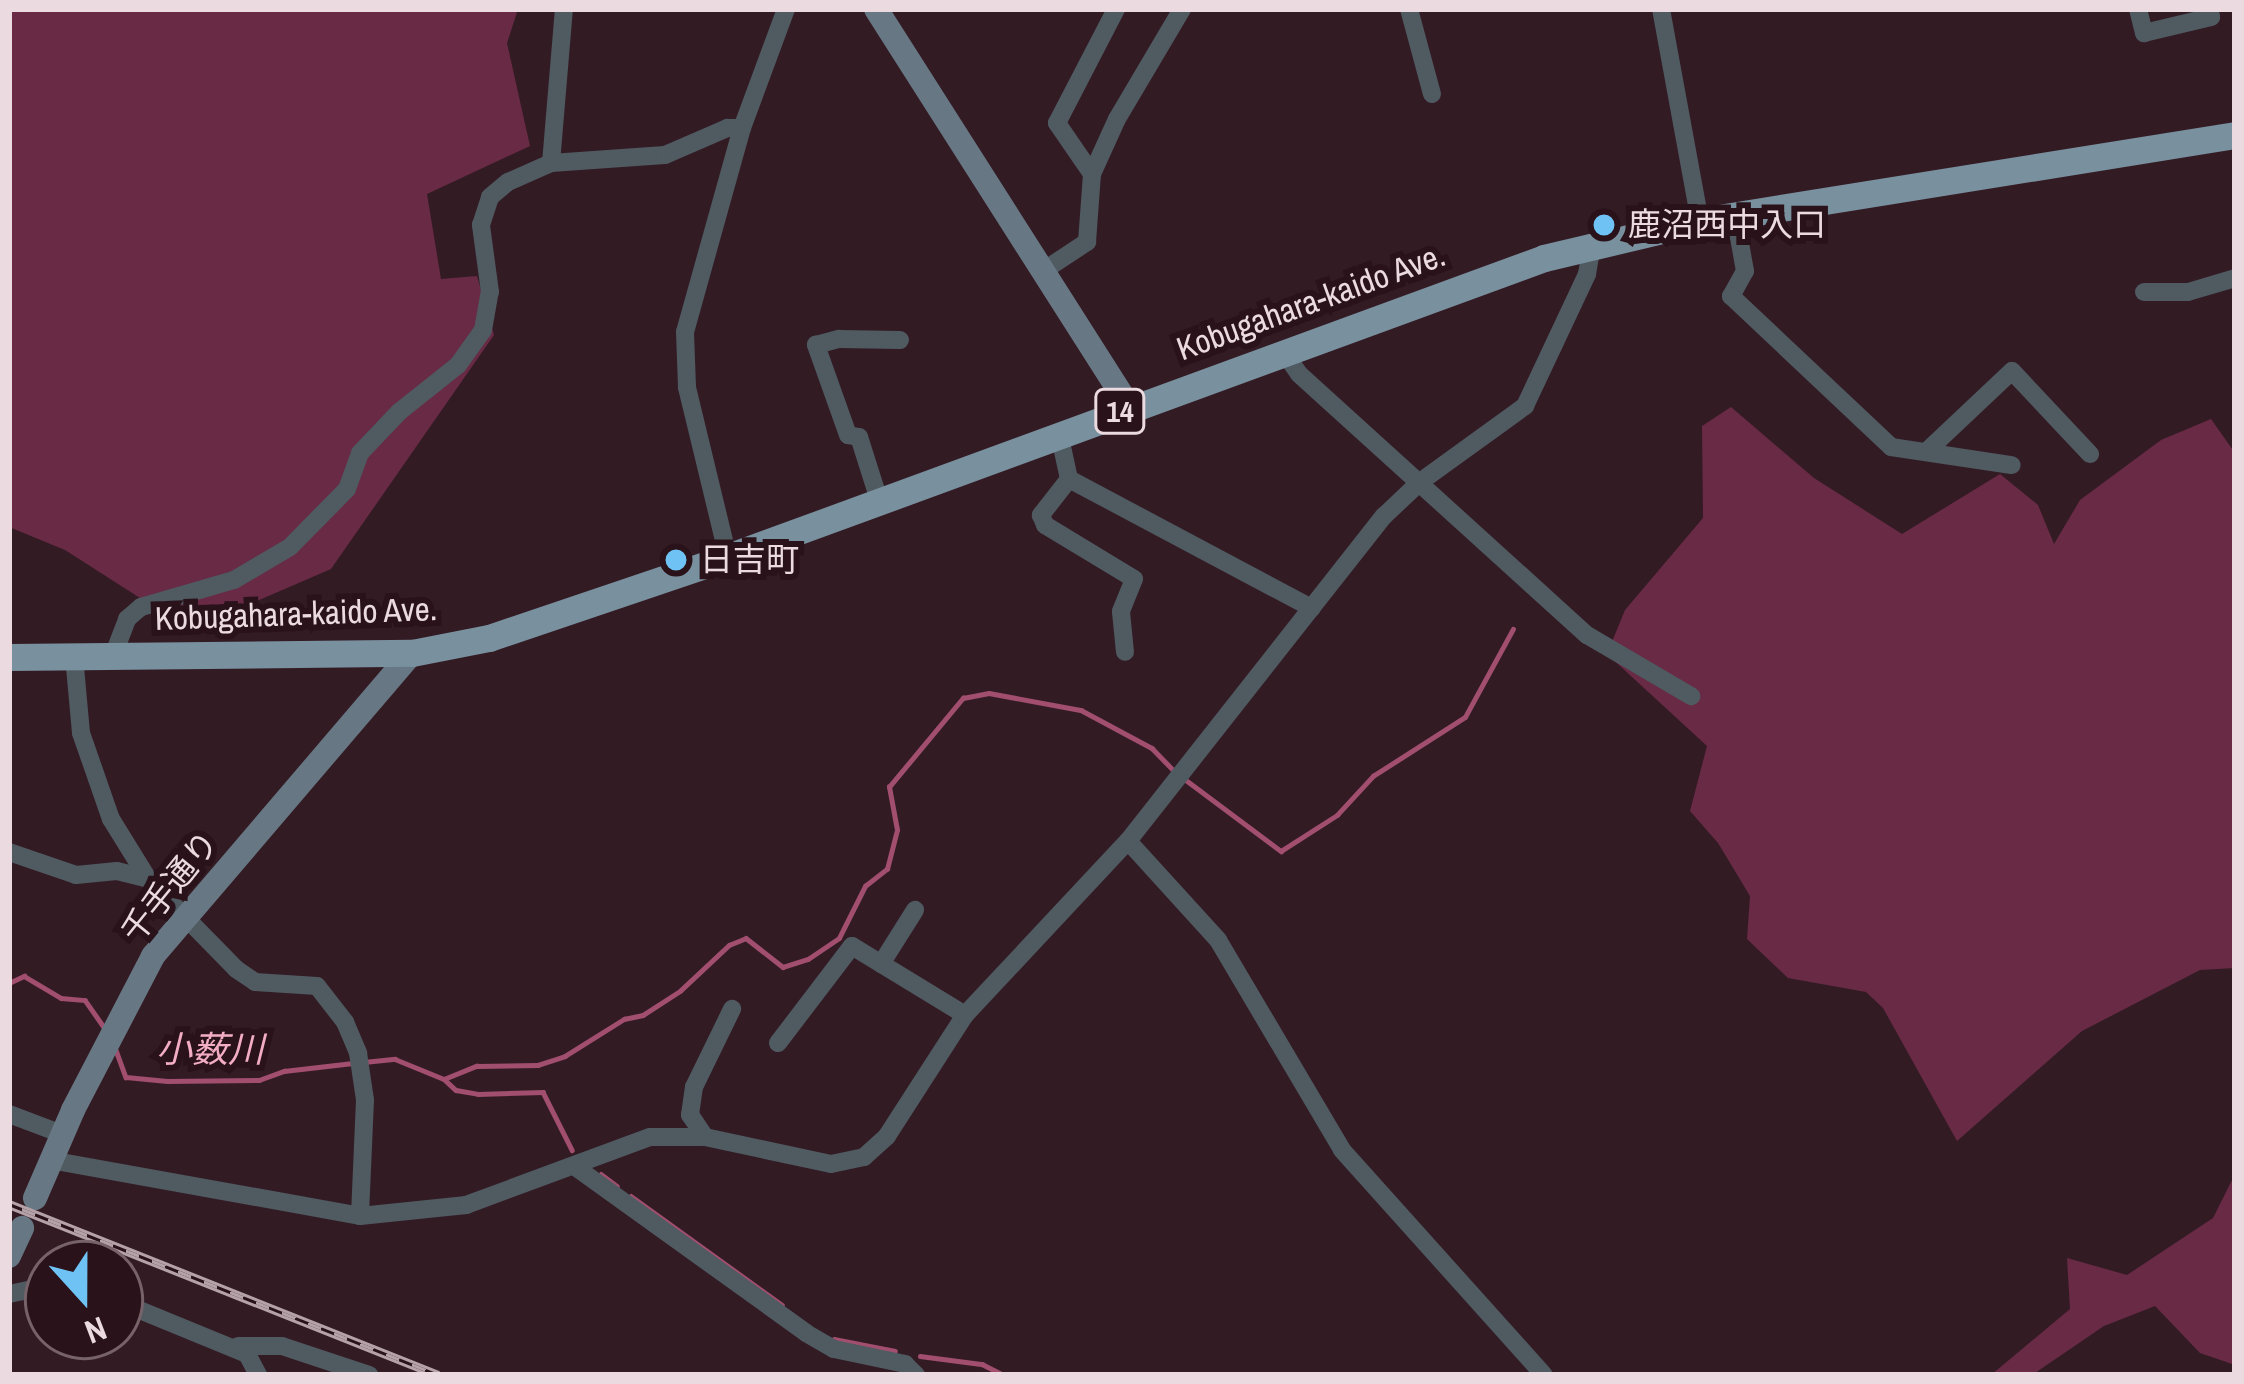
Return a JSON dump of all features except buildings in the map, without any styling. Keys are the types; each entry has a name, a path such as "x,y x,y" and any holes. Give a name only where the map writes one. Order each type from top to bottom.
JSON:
{"main road":[{"name":"Kobugahara-kaido Ave.","path":"9,657 412,653 501,634 728,557 1466,283 1592,245 1735,215 2235,135"}],"street":[{"path":"551,163 564,9"},
{"path":"728,557 709,497 687,387 685,332 742,128 786,9"},
{"path":"877,9 1130,407"},
{"path":"1092,175 1058,123 1116,9"},
{"path":"1042,271 1087,242 1092,175 1117,119 1182,9"},
{"path":"1409,9 1432,94"},
{"path":"1661,9 1700,221"},
{"path":"2138,9 2144,34 2211,17 2209,9"},
{"path":"113,656 127,619 141,607 234,580 290,547 347,489 361,453 458,365 483,330 487,311 490,292 482,224 490,196 551,163 665,155 727,128 742,128"},
{"path":"1735,215 1745,271 1731,296 1891,447 2012,465"},
{"path":"50,1160 360,1216 466,1205 650,1137 705,1137 831,1164 864,1157 886,1136 965,1015 1128,842 1384,516 1420,482 1525,406 1588,274 1592,245"},
{"path":"2144,292 2188,292 2235,278"},
{"path":"879,500 860,437 848,435 816,345 838,339 900,340"},
{"path":"1283,351 1300,374 1587,635 1691,696"},
{"path":"1926,452 2012,370 2090,454"},
{"path":"1059,433 1069,479 1312,608"},
{"path":"1069,479 1041,514 1045,525 1134,579 1121,612 1125,652"},
{"name":"千手通り","path":"34,1198 127,1001 184,919 412,653"},
{"path":"74,656 81,733 112,819 148,880 255,982 317,986 345,1022 358,1053 365,1100 360,1216"},
{"path":"1128,842 1218,940 1342,1150 1544,1375"},
{"path":"9,852 76,875 117,871 148,880"},
{"path":"881,964 914,910"},
{"path":"778,1043 851,946 965,1015"},
{"path":"705,1137 690,1115 694,1087 732,1009"},
{"path":"9,1114 62,1134"},
{"path":"574,1166 806,1334 834,1349 905,1364 916,1375"},
{"path":"9,1256 22,1228"},
{"path":"144,1312 247,1354 258,1375"},
{"path":"227,1346 282,1346 369,1375"}],"shaded area":[{"path":"9,9 518,9 507,43 530,146 427,194 441,279 477,276 494,335 331,569 190,630 65,550 9,527"},
{"path":"1731,407 1814,478 1902,534 2000,474 2038,505 2054,544 2080,500 2161,440 2211,419 2235,453 2235,968 2200,970 2082,1031 1957,1141 1883,1008 1866,992 1788,978 1747,939 1750,896 1718,843 1690,811 1707,746 1607,654 1625,610 1703,518 1702,426"},
{"path":"2235,1174 2235,1365 2200,1353 2155,1306 2104,1326 2032,1375 1991,1375 2070,1309 2067,1258 2127,1275 2213,1218"}],"waterway":[{"path":"1182,777 1281,851 1337,815 1373,776 1465,717 1513,629"},
{"path":"444,1079 477,1066 538,1065 565,1056 680,991 729,945 746,938 783,967 808,959 839,938 865,886 887,869 897,830 889,787 963,698 989,693 1081,710 1152,748 1173,770"},
{"name":"小薮川","path":"9,983 24,976 61,998 85,1000 105,1029"},
{"name":"小薮川","path":"116,1050 126,1077 167,1081 259,1080 284,1071 353,1063"},
{"path":"364,1062 395,1059 444,1079 456,1090 478,1094 543,1092 572,1150"},
{"path":"601,1174 617,1186"},
{"path":"631,1196 782,1305"},
{"path":"834,1339 895,1351"},
{"path":"920,1356 982,1364 1004,1375"}],"railway":[{"path":"9,1204 438,1375"}],"place":[{"name":"鹿沼西中入口","path":"1604,225"},
{"name":"日吉町","path":"676,560"}]}
